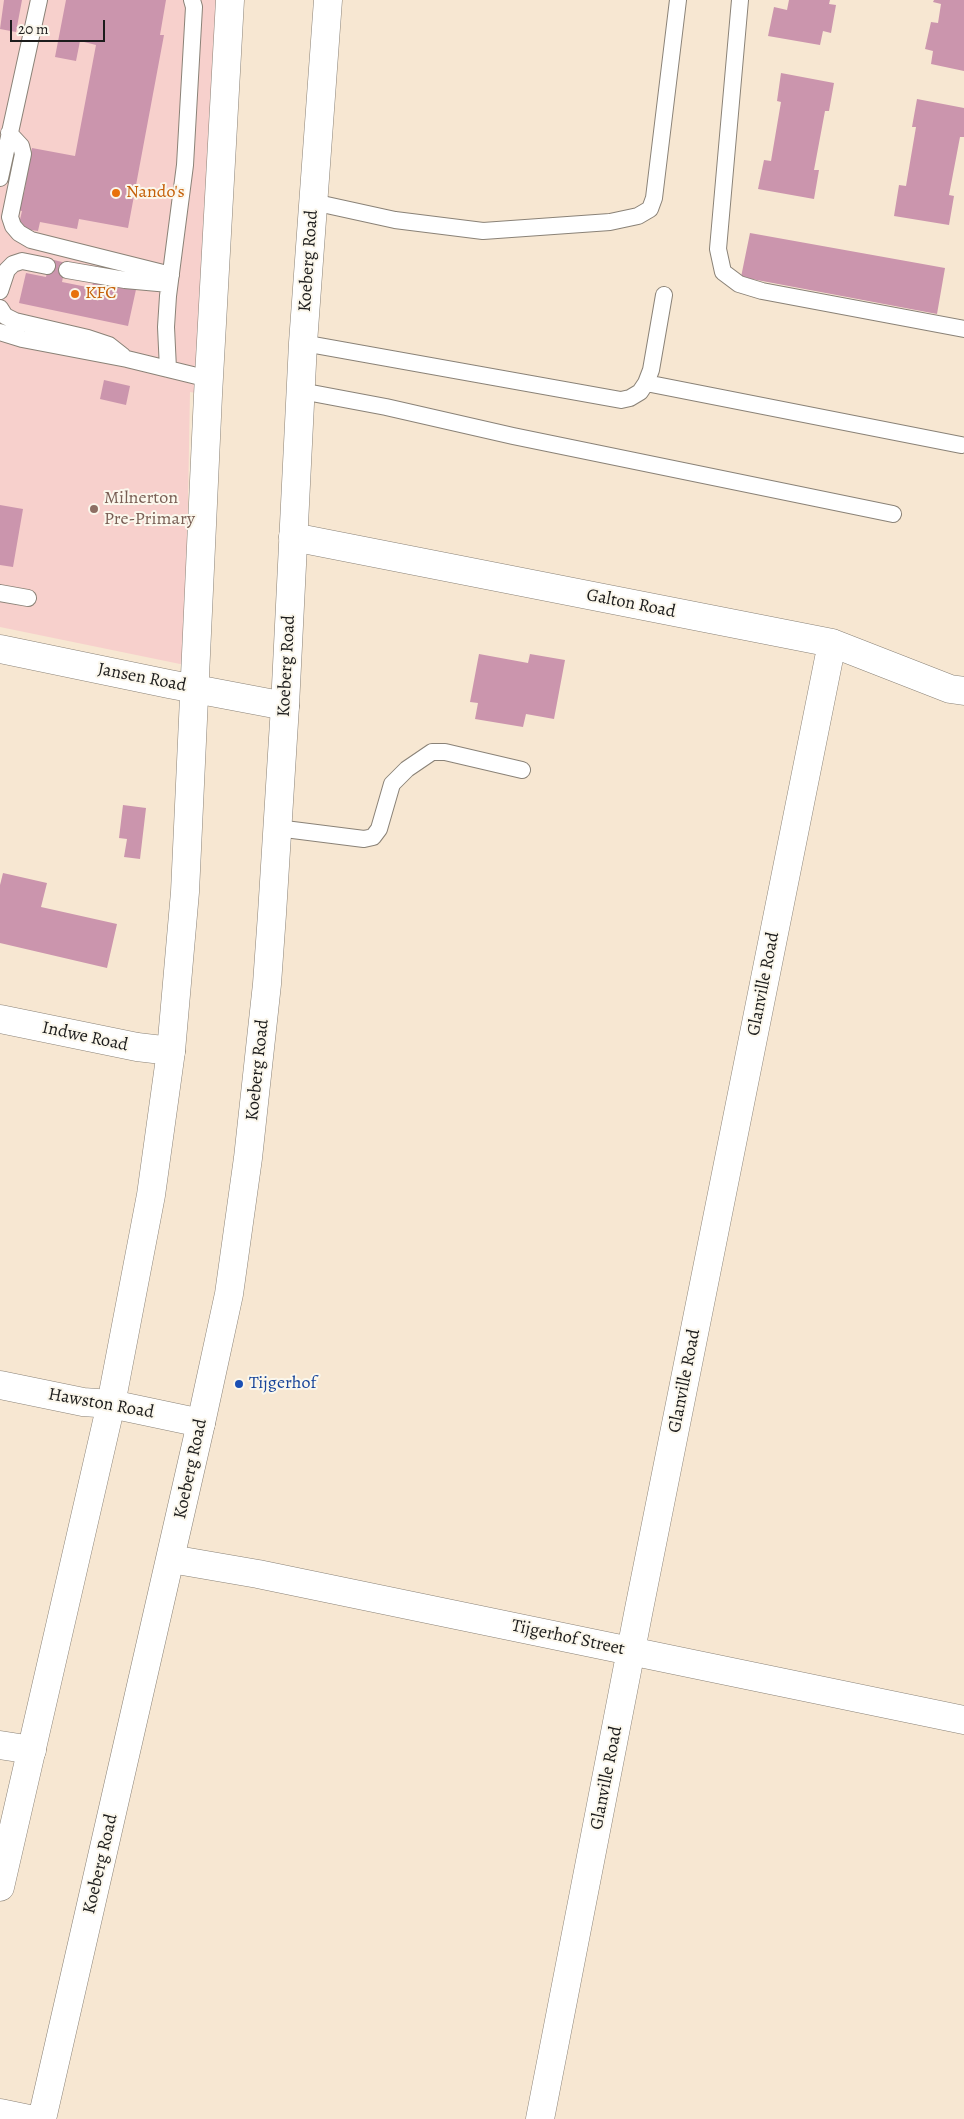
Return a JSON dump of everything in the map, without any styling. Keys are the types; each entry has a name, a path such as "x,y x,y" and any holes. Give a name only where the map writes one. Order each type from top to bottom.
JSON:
{"main road":[{"path":"0,1887 111,1404 145,1231 171,1051 185,892 209,379 230,0"},
{"name":"Koeberg Road","path":"42,2119 171,1559 229,1294 250,1149 267,984 285,706 303,343 328,0"},
{"name":"Galton Road","path":"292,537 832,643 950,689 964,691"},
{"name":"Glanville Road","path":"540,2119 832,643"},
{"name":"Jansen Road","path":"0,649 285,706"},
{"name":"Indwe Road","path":"0,1019 137,1047 171,1051"},
{"name":"Hawston Road","path":"0,1385 83,1402 111,1404 201,1423"},
{"name":"Tijgerhof Street","path":"171,1559 258,1574 964,1720"},
{"path":"0,1745 32,1750"},
{"path":"0,2113 29,2119"}],"lane":[{"path":"0,178 39,0"},
{"path":"168,369 166,327 170,279 185,165 194,7 192,0"},
{"path":"313,202 395,220 483,231 610,222 638,216 650,209 654,198 678,0"},
{"path":"740,0 718,249 723,272 739,284 762,291 964,329"},
{"path":"9,133 21,146 23,154 10,217 13,226 19,233 30,240 170,279"},
{"path":"0,291 7,270 13,264 22,261 47,266"},
{"path":"67,270 125,280 170,279"},
{"path":"303,343 621,400 630,398 640,392 646,383 651,370 664,295"},
{"path":"0,308 4,316 15,321 88,338 109,345 126,359"},
{"path":"0,332 22,339 126,359 209,379"},
{"path":"646,383 961,445"},
{"path":"301,391 386,407 514,436 892,514"},
{"path":"0,592 28,598"},
{"path":"277,828 364,839 373,837 379,829 392,784 407,769 432,752 445,752 522,770"}],"shaded area":[{"path":"0,0 230,0 208,395 190,392 185,665 0,627"}],"building":[{"path":"4,0 22,0 16,32 0,29"},
{"path":"66,0 166,0 160,35 164,35 128,228 79,219 77,229 40,222 38,231 18,228 22,211 11,209 15,191 24,193 32,148 75,156 96,45 80,41 76,61 55,57"},
{"path":"789,0 830,0 829,4 836,5 831,33 823,31 820,45 768,36 774,7 787,10"},
{"path":"934,0 964,0 964,71 931,64 933,51 925,49 931,22 938,23 941,4 933,2"},
{"path":"781,73 834,83 829,111 825,111 814,170 819,170 814,199 758,189 764,160 771,161 781,102 777,101"},
{"path":"917,99 964,108 964,137 960,137 949,195 954,196 949,225 894,216 899,185 906,186 916,127 912,127"},
{"path":"750,233 945,268 937,314 741,277"},
{"path":"50,259 66,263 62,282 92,288 94,276 137,285 128,326 19,303 26,273 46,277"},
{"path":"104,380 130,386 126,405 100,399"},
{"path":"0,505 23,509 13,567 0,565"},
{"path":"479,654 528,663 530,654 565,660 554,719 526,714 523,727 475,719 478,703 470,702"},
{"path":"123,805 146,808 140,859 124,857 127,839 119,838"},
{"path":"3,873 47,883 41,907 117,924 107,968 0,943 0,885"}],"place":[{"name":"Nando's","path":"116,193"},
{"name":"KFC","path":"75,294"},
{"name":"Milnerton Pre-Primary","path":"94,509"},
{"name":"Tijgerhof","path":"239,1384"}]}
